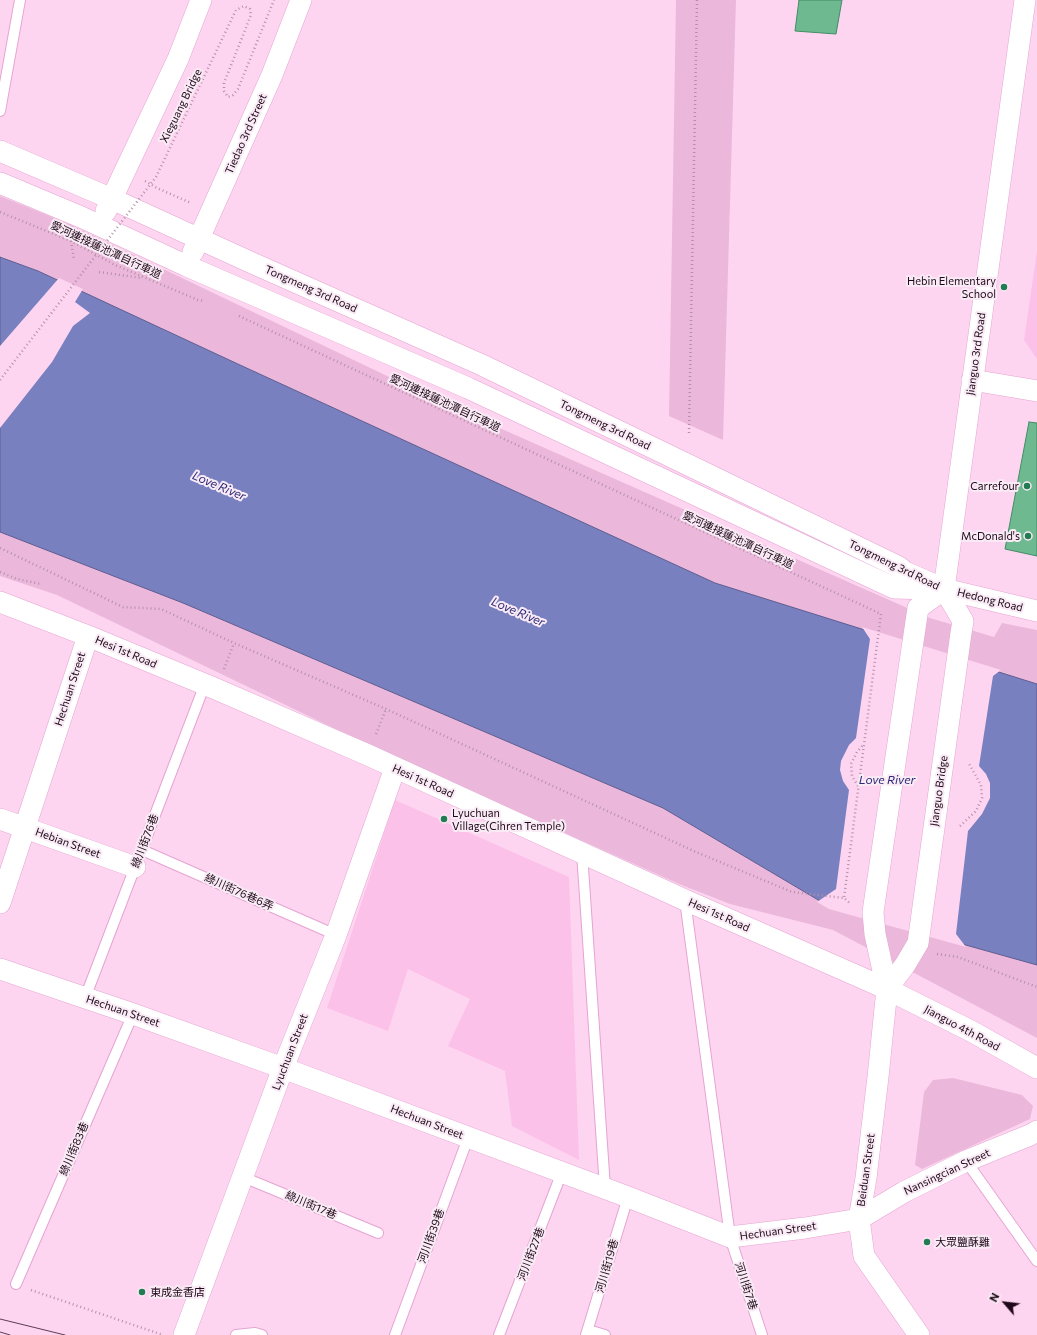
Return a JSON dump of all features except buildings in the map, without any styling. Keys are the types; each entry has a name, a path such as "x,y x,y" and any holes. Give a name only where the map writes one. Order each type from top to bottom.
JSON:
{"street":[{"path":"100,226 178,59 201,0"},
{"name":"Tiedao 3rd Street","path":"187,266 272,75 301,0"},
{"name":"Jianguo 3rd Road","path":"944,589 1025,0"},
{"name":"Tongmeng 3rd Road","path":"0,151 112,199 198,239 482,365 899,567 905,572 944,589"},
{"name":"Tongmeng 3rd Road","path":"0,184 100,226 187,266 468,388 894,588 944,589"},
{"path":"972,380 1037,390"},
{"path":"887,989 875,934 873,912 912,640 918,608 944,589"},
{"name":"Hedong Road","path":"944,589 1037,612"},
{"name":"Jianguo Bridge","path":"887,989 905,966 918,943 920,933 963,621 944,589"},
{"name":"Hesi 1st Road","path":"0,602 205,684 368,755 685,900 887,989"},
{"name":"Hechuan Street","path":"0,903 88,636"},
{"name":"Lyuchuan Street","path":"184,1335 283,1068 336,935 395,768"},
{"name":"Hebian Street","path":"0,819 138,858"},
{"name":"Hechuan Street","path":"0,969 133,1014 283,1068 562,1172 730,1237 805,1228 859,1219"},
{"name":"Jianguo 4th Road","path":"887,989 971,1031 1037,1068"},
{"name":"Beiduan Street","path":"887,989 866,1178 859,1219 864,1256 919,1335"},
{"name":"Nansingcian Street","path":"859,1219 904,1192 966,1161 1030,1135 1037,1130"}],"lane":[{"path":"0,111 20,0"},
{"name":"綠川街76巷","path":"85,998 205,684"},
{"path":"582,853 604,1188"},
{"name":"綠川街76巷6弄","path":"138,858 336,935"},
{"name":"河川街7巷","path":"685,900 730,1237 762,1335"},
{"name":"綠川街83巷","path":"16,1284 133,1014"},
{"name":"河川街39巷","path":"395,1335 468,1138"},
{"path":"966,1161 1037,1261"},
{"name":"河川街27巷","path":"499,1335 562,1172"},
{"name":"綠川街17巷","path":"243,1177 378,1233"},
{"name":"河川街19巷","path":"587,1332 628,1197"},
{"path":"587,1332 604,1335"},
{"path":"236,1335 255,1333 262,1335"}],"path":[{"name":"Xieguang Bridge","path":"0,380 156,177 236,10 244,6 250,9 251,15 224,83 224,91 228,97 233,95 238,89 274,0"},
{"path":"689,433 696,0"},
{"path":"142,179 157,188 197,206"},
{"name":"愛河連接蓮池潭自行車道","path":"0,212 71,241 115,265 198,300 208,301"},
{"path":"71,241 74,260"},
{"path":"99,272 148,279"},
{"name":"愛河連接蓮池潭自行車道","path":"236,314 881,614 864,744"},
{"path":"0,548 123,607 161,609 234,643 386,709 696,852 792,892 844,898 864,744"},
{"path":"0,572 17,579 41,584"},
{"path":"858,786 852,776 851,764 857,752 864,744"},
{"path":"960,826 976,811 982,798 981,785 968,762"},
{"path":"16,1284 164,1335"}],"shaded area":[{"path":"676,0 736,0 723,440 669,416"},
{"path":"0,196 67,223 452,407 930,618 994,637 1002,623 1037,630 1037,684 715,583 38,271 0,256"},
{"path":"1037,251 1037,359 1024,340"},
{"path":"0,532 183,603 663,808 830,907 1037,965 1037,1038 833,930 730,904 679,884 377,749 57,595 0,576"},
{"path":"395,800 569,877 579,1160 512,1126 505,1071 448,1046 470,999 408,969 388,1031 327,1008"},
{"path":"953,1078 1022,1095 1033,1106 1030,1119 922,1169 915,1165 924,1092 933,1080"}],"water":[{"name":"Love River","path":"0,257 38,271 715,583 1037,684 1037,965 830,907 663,808 183,603 0,532"}],"pier":[{"path":"59,278 83,289 75,302 90,313 73,326 52,362 0,428 0,346"},
{"path":"862,627 1001,670 993,676 979,766 986,774 990,783 990,798 982,814 968,831 956,934 966,947 829,909 817,902 836,889 849,790 843,781 840,770 841,761 849,745 856,738 870,639"}],"tram line":[{"path":"0,1319 65,1335"},
{"path":"0,1332 10,1335"}],"place":[{"name":"Hebin Elementary School","path":"1004,287"},
{"name":"Carrefour","path":"1027,486"},
{"name":"McDonald's","path":"1028,536"},
{"name":"Lyuchuan Village(Cihren Temple)","path":"444,819"},
{"name":"大眾鹽酥雞","path":"927,1242"},
{"name":"東成金香店","path":"142,1292"}]}
